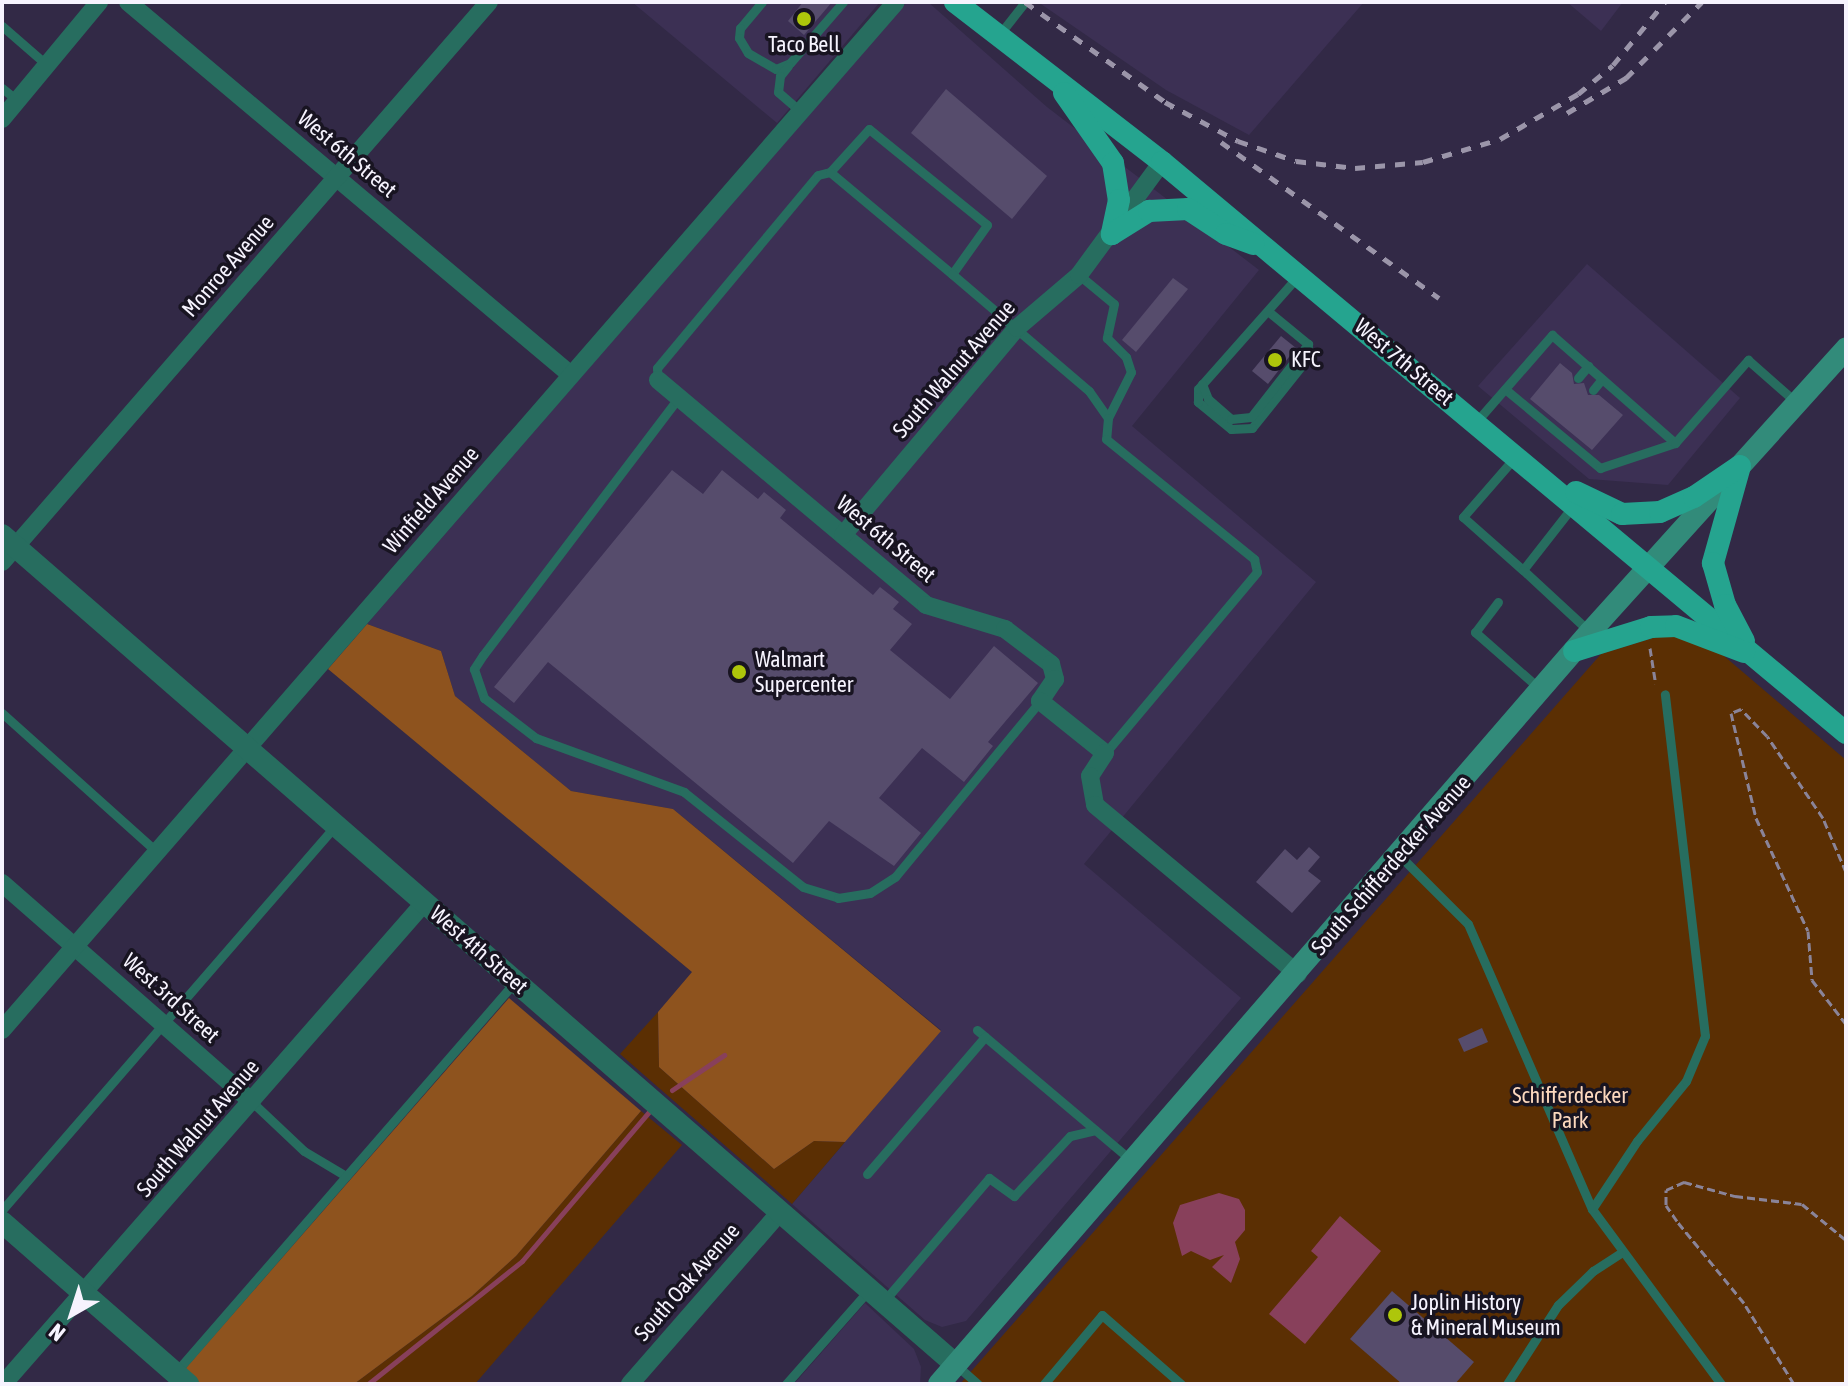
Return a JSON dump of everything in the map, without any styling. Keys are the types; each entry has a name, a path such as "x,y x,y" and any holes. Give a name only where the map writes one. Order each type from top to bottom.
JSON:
{"main road":[{"name":"West 7th Street","path":"955,2 1162,162 1846,733"},
{"path":"1052,75 1113,163 1119,200 1112,234"},
{"path":"1112,234 1149,211 1188,209 1226,234 1265,247"},
{"name":"South Schifferdecker Avenue","path":"939,1384 1298,974 1590,632 1846,349"},
{"path":"1550,484 1569,488 1605,509 1638,515 1677,507 1740,466"},
{"path":"1740,466 1713,563 1725,605 1751,652"},
{"path":"1574,651 1651,627 1676,626 1721,647 1751,652"}],"street":[{"path":"2,119 99,2"},
{"name":"West 6th Street","path":"128,2 571,375"},
{"name":"Monroe Avenue","path":"6,548 489,2"},
{"name":"Winfield Avenue","path":"2,1030 896,2"},
{"name":"South Walnut Avenue","path":"843,535 1017,328 1079,275 1162,162"},
{"name":"West 6th Street","path":"658,380 926,605 1005,629 1051,664 1055,679 1040,701"},
{"name":"West 4th Street","path":"6,548 247,748 956,1365"},
{"path":"1040,701 1105,753 1090,776 1095,805 1298,974"},
{"name":"West 3rd Street","path":"2,883 252,1102"},
{"name":"South Walnut Avenue","path":"5,1382 424,903"},
{"name":"South Oak Avenue","path":"630,1384 780,1212"},
{"path":"2,1222 181,1378"}],"lane":[{"path":"762,2 739,38 758,61 776,69 790,63"},
{"path":"801,112 778,92 780,76 843,2"},
{"path":"999,35 1025,2"},
{"path":"2,26 47,65"},
{"path":"2,88 17,100"},
{"path":"658,380 657,368 818,175 830,172 869,129 987,225 952,274"},
{"path":"830,172 1089,391 1108,418"},
{"path":"1079,275 1114,304 1107,338 1126,357 1131,372 1108,418 1106,439 1254,559 1257,572 1105,753"},
{"path":"1269,312 1308,344 1307,359 1252,428 1231,429 1198,402 1202,384 1299,275"},
{"path":"1476,422 1552,335 1675,443"},
{"path":"1505,389 1579,444 1600,468 1675,443 1748,360 1797,403"},
{"path":"1578,378 1588,366"},
{"path":"1593,390 1602,379"},
{"path":"1611,406 1620,395"},
{"path":"679,397 483,655 474,669 484,698 536,738 684,792 803,887 838,898 870,893 895,877 1040,701"},
{"path":"1516,455 1463,517 1590,632"},
{"path":"1523,570 1574,504"},
{"path":"1498,602 1475,632 1541,690"},
{"path":"1592,1209 1637,1141 1686,1081 1705,1036 1665,694"},
{"path":"2,713 157,852"},
{"path":"2,1210 336,825"},
{"path":"1400,856 1468,924 1592,1209 1621,1253 1721,1384"},
{"path":"181,1378 346,1176 515,982"},
{"path":"867,1174 981,1033 1133,1162"},
{"name":"West 3rd Street","path":"252,1102 304,1151 346,1176"},
{"path":"786,1384 989,1178 1014,1196 1070,1136 1095,1130"},
{"path":"1507,1384 1566,1296 1621,1253"},
{"path":"1045,1384 1102,1315 1181,1384"},
{"path":"956,1365 978,1384"}],"path":[{"path":"1650,640 1657,689 1665,694"},
{"path":"1846,872 1823,818 1767,736 1741,709 1731,713 1749,799 1808,931 1812,980 1846,1024"},
{"path":"1794,1384 1744,1303 1666,1205 1666,1190 1684,1182 1735,1196 1802,1204 1846,1240"}],"shaded area":[{"path":"632,2 880,2 777,123"},
{"path":"907,2 928,2 1047,107 1259,270 1132,426 1316,582 1084,864 1241,998 966,1321 942,1327 925,1320 792,1204 941,1030 673,809 571,791 455,696 441,651 367,624"},
{"path":"1038,2 1364,2 1249,135 1166,90"},
{"path":"1567,2 1623,2 1601,31"},
{"path":"1587,264 1740,398 1668,485 1589,479 1478,386"},
{"path":"367,624 441,651 455,696 571,791 673,809 941,1031 845,1142 814,1141 774,1169 659,1067 658,1012 692,972 328,669"},
{"path":"509,998 641,1111 516,1256 472,1296 354,1384 201,1384 184,1370"},
{"path":"1219,1193 1239,1199 1245,1210 1245,1230 1235,1242 1240,1259 1231,1283 1212,1267 1224,1255 1210,1260 1191,1251 1182,1256 1173,1223 1180,1205"},
{"path":"1340,1216 1381,1251 1305,1344 1269,1314 1318,1257 1311,1251"},
{"path":"865,1303 914,1349 921,1367 920,1384 794,1384"}],"green space":[{"name":"Schifferdecker Park","path":"1669,633 1710,644 1846,760 1846,1384 960,1384 1601,654"},
{"path":"658,1012 659,1067 774,1169 814,1141 845,1142 792,1204 620,1054"},
{"path":"641,1111 682,1145 475,1384 354,1384 472,1296 516,1256"}],"building":[{"name":"Taco Bell","path":"803,2 832,2 804,35 788,21"},
{"path":"946,89 1047,176 1012,219 911,133"},
{"path":"1173,278 1188,289 1136,352 1122,340"},
{"name":"KFC","path":"1281,336 1296,348 1268,384 1252,371"},
{"path":"1560,363 1572,373 1574,384 1584,383 1588,395 1599,395 1623,415 1592,450 1530,399"},
{"name":"Walmart Supercenter","path":"672,470 703,494 722,470 758,499 764,492 786,510 780,518 873,595 880,587 899,602 893,609 912,624 890,650 950,699 994,646 1038,683 988,742 993,746 964,782 922,748 879,798 921,833 894,866 829,821 793,863 548,662 514,703 494,687"},
{"path":"1309,847 1320,857 1308,871 1321,881 1292,913 1256,882 1285,849 1297,860"},
{"path":"1482,1028 1488,1042 1464,1052 1458,1039"},
{"name":"Joplin History & Mineral Museum","path":"1392,1291 1474,1362 1455,1384 1402,1384 1350,1339"}],"waterway":[{"path":"672,1090 724,1055"},
{"path":"368,1384 522,1261 653,1107"}],"railway":[{"path":"1025,2 1172,107"},
{"path":"1165,102 1238,141 1296,161 1355,168 1423,162 1500,139 1578,94 1613,65 1665,2"},
{"path":"1567,113 1626,78 1702,2"},
{"path":"1221,142 1439,298"}],"place":[{"name":"Taco Bell","path":"804,19"},
{"name":"KFC","path":"1275,360"},
{"name":"Walmart Supercenter","path":"739,672"},
{"name":"Joplin History & Mineral Museum","path":"1395,1315"}]}
